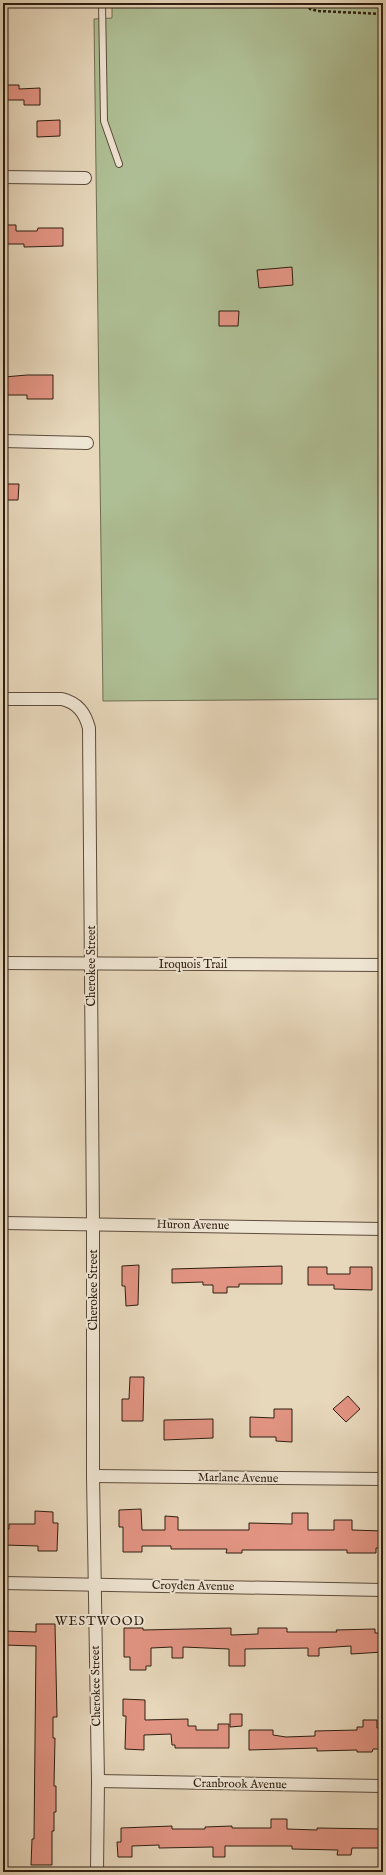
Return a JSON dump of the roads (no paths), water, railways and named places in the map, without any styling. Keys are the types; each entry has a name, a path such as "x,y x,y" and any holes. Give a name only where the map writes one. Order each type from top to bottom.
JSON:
{"street":[{"path":"3,177 85,178"},
{"path":"3,441 87,443"},
{"name":"Cherokee Street","path":"3,699 62,699 70,701 81,710 89,728 93,1223 93,1476 98,1781 97,1872"},
{"name":"Iroquois Trail","path":"3,963 383,965"},
{"name":"Huron Avenue","path":"3,1223 383,1228"},
{"name":"Marlane Avenue","path":"93,1476 383,1479"},
{"name":"Croyden Avenue","path":"3,1583 383,1590"},
{"name":"Cranbrook Avenue","path":"98,1781 383,1786"}],"lane":[{"path":"102,3 104,121 119,164"}],"district":[{"name":"WESTWOOD","path":"100,1621"}]}
